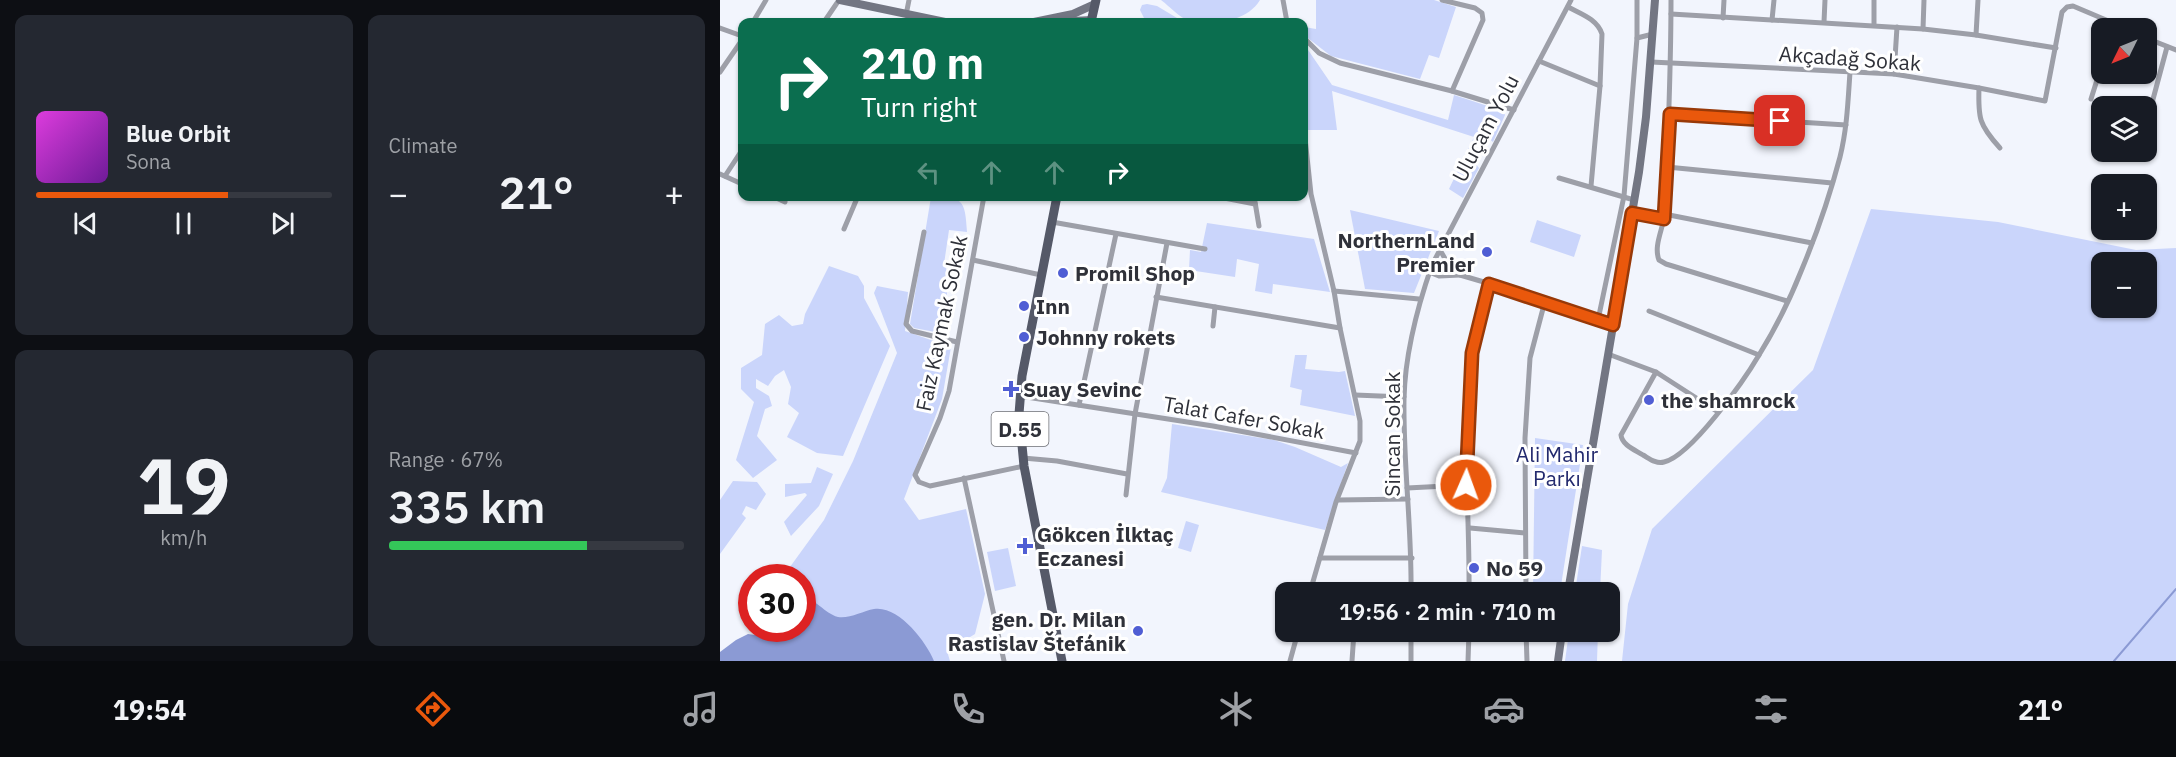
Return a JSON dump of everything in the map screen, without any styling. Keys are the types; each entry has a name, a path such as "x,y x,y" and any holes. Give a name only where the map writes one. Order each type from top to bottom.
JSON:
{"main road":[{"path":"839,0 923,18"},
{"path":"1570,582 1647,117 1655,0"},
{"path":"1092,18 1095,2"},
{"path":"1057,18 1073,14 1095,2"},
{"name":"D.55","path":"1056,201 1022,376 1020,433 1023,462 1062,661"},
{"path":"1558,661 1561,642"}],"street":[{"path":"755,18 766,0"},
{"path":"827,18 839,0"},
{"path":"906,15 909,0"},
{"path":"1283,0 1286,18"},
{"path":"1442,0 1475,8 1482,13 1483,20 1452,91"},
{"name":"Uluçam Yolu","path":"1430,272 1571,0"},
{"path":"1598,320 1624,196 1637,38 1637,0"},
{"path":"1671,0 1670,114 1664,217 1656,252 1659,261 1787,301"},
{"path":"1723,18 1724,0"},
{"path":"1773,20 1774,0"},
{"path":"1824,22 1825,0"},
{"path":"1874,0 1874,25"},
{"path":"1923,29 1924,0"},
{"path":"1976,34 1978,0"},
{"path":"1671,14 1923,29 1976,34 2056,48 2062,12 2067,7 2073,6 2097,18"},
{"path":"1568,7 1600,26 1602,34 1591,186"},
{"path":"1894,74 1897,27"},
{"path":"720,28 738,36"},
{"path":"1637,38 1653,34"},
{"path":"1308,42 1329,59 1452,91 1514,110"},
{"path":"2157,43 2176,50"},
{"path":"720,72 738,44"},
{"path":"2154,96 2167,47"},
{"name":"Akçadağ Sokak","path":"1651,62 1671,65 1894,74 2045,101 2056,48"},
{"path":"1539,62 1600,86"},
{"path":"1656,372 1621,435 1621,440 1655,462 1663,463 1675,458 1689,446 1718,412 1759,355 1802,272 1832,183 1846,125 1850,72"},
{"path":"1978,88 1978,111 1985,131 2000,147"},
{"path":"1670,114 1846,125"},
{"path":"738,155 723,175 738,182"},
{"path":"1308,166 1311,194 1334,291 1360,421 1360,441 1338,500 1313,582"},
{"path":"1667,167 1832,183"},
{"path":"1558,178 1634,200"},
{"path":"844,229 856,201"},
{"name":"Faiz Kaymak Sokak","path":"963,478 930,486 919,482 915,474 946,400 983,201"},
{"path":"1240,201 1255,204"},
{"path":"1255,201 1259,226"},
{"path":"1632,213 1812,243"},
{"path":"1052,222 1206,249"},
{"path":"924,232 906,324 912,331 957,342"},
{"path":"1079,405 1116,234"},
{"path":"1126,495 1135,414 1167,243"},
{"path":"1440,250 1451,269 1461,275 1613,325"},
{"path":"973,260 1041,275"},
{"path":"1430,272 1439,276 1461,275"},
{"name":"Sincan Sokak","path":"1411,582 1404,397 1411,336 1419,299 1430,272"},
{"path":"1469,582 1470,528 1466,485 1472,353 1489,284"},
{"path":"1334,291 1419,299"},
{"path":"1156,297 1340,328"},
{"path":"1526,582 1525,438 1530,358 1545,302"},
{"path":"1212,326 1215,307"},
{"path":"1650,311 1759,355"},
{"path":"1608,354 1656,372 1718,412"},
{"path":"1355,395 1404,397"},
{"name":"Talat Cafer Sokak","path":"1020,396 1356,453"},
{"path":"1004,661 963,478 1023,462 1057,461 1128,474"},
{"path":"1407,488 1466,485"},
{"path":"1338,500 1408,499"},
{"path":"1470,528 1525,533"},
{"path":"1320,558 1412,558"},
{"path":"1290,661 1295,642"},
{"path":"1352,661 1353,642"},
{"path":"1411,642 1411,661"},
{"path":"1468,642 1468,661"},
{"path":"1526,642 1527,661 1531,661"}],"green space":[{"path":"1161,0 1260,0 1249,11 1236,18 1183,18"},
{"path":"1316,0 1434,0 1456,7 1439,58 1429,55 1420,79 1331,56 1308,38 1308,28 1316,29"},
{"path":"1142,5 1157,6 1177,18 1144,18 1140,10"},
{"path":"1308,50 1332,85 1448,120 1454,95 1503,111 1505,115 1493,142 1481,132 1474,149 1478,152 1474,162 1479,168 1463,198 1449,189 1474,137 1332,91 1337,130 1308,130"},
{"path":"930,201 959,201 965,213 967,232 949,230 944,264 949,276 945,310 949,313 946,334 914,328 910,324"},
{"path":"1871,209 1998,222 2136,250 2176,248 2176,661 1622,661 1628,604 1652,529 1813,370"},
{"path":"1350,210 1439,231 1414,293 1365,289"},
{"path":"1537,220 1581,235 1574,257 1530,242"},
{"path":"1207,223 1314,239 1330,292 1273,284 1272,294 1255,291 1259,264 1237,259 1235,277 1189,270 1190,250 1201,252"},
{"path":"829,266 858,276 864,286 864,298 890,346 843,456 817,453 787,437 799,413 788,404 791,387 784,370 775,376 768,386 756,379 756,388 769,396 772,406 765,409 757,436 777,460 753,478 736,460 754,402 741,389 741,368 762,355 765,324 779,315 792,326 803,324 805,314"},
{"path":"877,286 908,292 905,331 951,347 942,399 904,499 919,520 966,509 985,594 975,634 947,651 950,661 811,661 806,642 816,642 816,564 792,564 824,520 853,461 897,353 874,293"},
{"path":"1295,355 1307,355 1305,369 1345,371 1355,416 1300,405 1302,390 1290,387"},
{"path":"1172,424 1274,440 1341,467 1348,463 1325,530 1161,492 1167,478"},
{"name":"Ali Mahir Parkı","path":"1535,438 1583,445 1562,582 1533,582"},
{"path":"817,467 833,474 819,506 791,536 784,522 807,495 805,493 785,497 785,484 811,483"},
{"path":"733,481 757,482 766,494 756,510 746,506 742,514 746,518 720,554 720,500"},
{"path":"1186,521 1199,525 1191,552 1178,548"},
{"path":"1582,546 1602,550 1600,582 1577,582"},
{"path":"1008,548 1016,586 995,591 987,552"},
{"path":"1568,642 1598,642 1597,661 1565,661"}],"shaded area":[{"path":"816,603 838,617 883,609 901,618 910,626 925,644 934,661 720,661 720,652 738,639 738,642 816,642"}],"waterway":[{"path":"2114,661 2176,589"}],"place":[{"name":"NorthernLand Premier","path":"1487,252"},
{"name":"Promil Shop","path":"1063,273"},
{"name":"Inn","path":"1024,306"},
{"name":"Johnny rokets","path":"1024,337"},
{"name":"Suay Sevinc","path":"1011,389"},
{"name":"the shamrock","path":"1649,400"},
{"name":"Gökcen İlktaç Eczanesi","path":"1025,546"},
{"name":"No 59","path":"1474,568"},
{"name":"gen. Dr. Milan Rastislav Štefánik","path":"1138,631"}],"route":[{"path":"1466,485 1472,353 1489,284 1613,325 1632,213 1664,219 1670,114 1780,121"}]}
